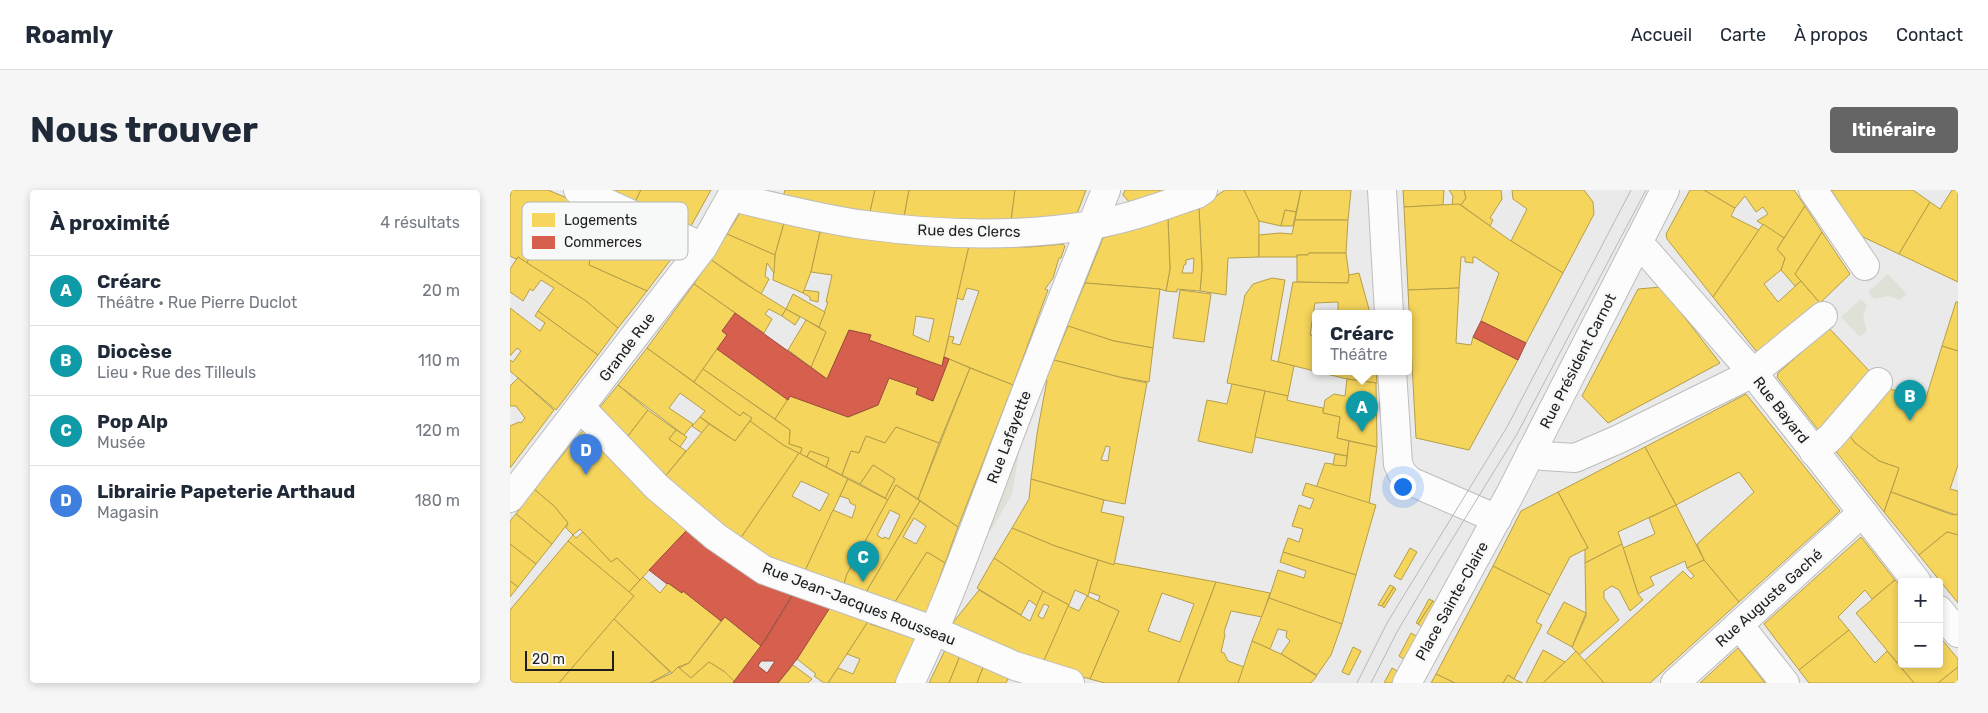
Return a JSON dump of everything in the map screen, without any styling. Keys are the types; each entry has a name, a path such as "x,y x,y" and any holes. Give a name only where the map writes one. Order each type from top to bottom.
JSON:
{"street":[{"path":"578,190 604,202"},
{"name":"Rue Lafayette","path":"910,683 935,631 1106,190"},
{"name":"Rue des Clercs","path":"733,194 832,219 865,225 916,230 1004,234 1092,225 1134,215 1197,194 1203,190"},
{"path":"1382,190 1389,310"},
{"name":"Rue Président Carnot","path":"1503,507 1664,190"},
{"path":"1813,190 1865,266"},
{"name":"Grande Rue","path":"510,498 703,247 733,194"},
{"name":"Rue Bayard","path":"1642,235 1648,252 1753,373 1914,578"},
{"path":"688,240 703,247"},
{"path":"1531,452 1544,456 1575,458 1619,439 1753,373 1823,316"},
{"path":"1392,375 1398,464 1402,473 1410,481 1503,507"},
{"path":"1814,452 1831,437 1878,382"},
{"name":"Rue Jean-Jacques Rousseau","path":"581,408 657,487 716,536 764,570 935,631 1015,666 1070,683"},
{"name":"Place Sainte-Claire","path":"1407,683 1503,507"},
{"name":"Rue Auguste Gaché","path":"1675,683 1853,521 1864,514"},
{"path":"1943,615 1958,633"},
{"path":"1739,624 1785,683"}],"shaded area":[{"path":"1888,274 1907,294 1900,300 1888,296 1874,299 1868,292"},
{"path":"1861,299 1867,305 1863,317 1867,331 1860,337 1841,317"},
{"path":"1014,442 1020,447 1012,494 993,527 972,556"}],"building: Logements":[{"path":"512,190 548,190 574,201 522,202 522,260 510,256 510,196"},
{"path":"608,190 641,190 635,202"},
{"path":"641,190 711,190 691,226 688,225 688,202 635,202"},
{"path":"785,190 875,190 870,212 783,197"},
{"path":"875,190 909,190 904,217 870,212"},
{"path":"909,190 1015,190 1011,221 904,217"},
{"path":"1015,190 1086,190 1077,214 1011,221"},
{"path":"1125,190 1168,190 1131,204 1123,195"},
{"path":"1225,190 1244,190 1259,221 1259,257 1228,258 1226,295 1200,291 1202,268 1199,208"},
{"path":"1244,190 1301,190 1296,212 1285,210 1281,226 1259,221"},
{"path":"1301,190 1351,190 1348,220 1295,220"},
{"path":"1403,190 1444,190 1443,205 1404,207"},
{"path":"1449,190 1464,190 1466,198 1461,205 1452,205 1453,196"},
{"path":"1464,190 1501,190 1502,199 1490,218 1493,220 1490,226 1461,205 1466,198"},
{"path":"1512,190 1584,190 1593,202 1594,214 1563,273 1511,241 1527,209 1513,199"},
{"path":"1690,190 1704,190 1735,208 1731,216 1759,230 1713,297 1667,239 1666,234"},
{"path":"1704,190 1794,190 1805,206 1784,238 1757,221 1768,214 1763,207 1756,212 1745,196 1735,208"},
{"path":"1831,190 1913,190 1930,202 1899,254 1861,236"},
{"path":"1952,190 1958,190 1958,282 1899,254 1930,202 1940,209"},
{"path":"1459,204 1511,241 1563,273 1526,343 1481,321 1499,273 1475,257 1473,257 1473,263 1465,262 1465,257 1461,257 1459,288 1408,290 1404,207"},
{"path":"1805,206 1822,232 1795,274 1801,281 1795,286 1781,270 1785,258 1777,249"},
{"path":"1199,208 1202,268 1200,291 1177,289 1177,292 1166,291 1170,269 1168,219","holes":["1194,258 1193,273 1182,273 1186,260"]},
{"path":"742,210 784,223 775,255 727,234"},
{"path":"1285,210 1296,212 1293,226 1281,226"},
{"path":"1168,219 1170,269 1166,291 1085,283 1103,238"},
{"path":"1295,220 1348,220 1346,253 1309,253 1308,255 1297,255 1297,257 1259,257 1259,235 1292,234"},
{"path":"784,223 820,232 811,272 803,293 773,280 775,255"},
{"path":"1763,224 1784,238 1777,249 1785,258 1781,270 1764,284 1778,302 1801,281 1820,303 1760,356 1713,297"},
{"path":"820,232 905,244 969,246 942,366 869,340 871,335 849,330 827,379 811,367 826,332 819,327 828,302 826,302 832,275 811,272","holes":["916,316 934,319 929,342 913,335"]},
{"path":"1822,232 1850,274 1820,303 1795,274"},
{"path":"727,234 775,255 774,273 767,263 765,276 769,279 761,294 710,259"},
{"path":"1063,244 1065,246 1061,258 1059,258 1053,278 1045,289 1048,290 1013,385 944,357 949,336 954,337 952,343 960,345 979,291 967,288 963,300 957,298 969,246 1030,247"},
{"path":"1309,253 1346,253 1349,275 1348,283 1297,282 1297,255 1308,255"},
{"path":"518,257 586,301 618,328 598,355 538,311 554,288 541,280 533,291 530,289 523,301 510,292 510,269"},
{"path":"710,259 786,309 782,316 769,309 765,314 772,319 764,333 694,284"},
{"path":"528,260 590,260 589,265 647,291 618,328 586,301 527,263"},
{"path":"590,260 670,260 647,291 589,265"},
{"path":"1359,273 1369,310 1338,310 1338,302 1315,303 1314,310 1312,310 1310,335 1312,335 1312,370 1278,362 1293,282 1348,283 1349,275"},
{"path":"1272,278 1285,280 1271,360 1294,366 1288,396 1227,383 1245,295 1253,284"},
{"path":"1085,283 1160,289 1153,348 1114,341 1067,326"},
{"path":"694,284 735,313 722,331 727,335 694,382 647,348"},
{"path":"1661,287 1720,363 1608,423 1582,396 1638,289"},
{"path":"1459,288 1456,343 1471,345 1473,337 1518,360 1469,450 1416,438 1412,364 1412,310 1409,310 1408,290"},
{"path":"804,290 819,292 818,302 810,300 810,297 803,293"},
{"path":"1180,290 1211,294 1204,342 1173,338"},
{"path":"793,294 825,312 819,327 786,309"},
{"path":"1956,302 1958,302 1958,351 1942,346"},
{"path":"510,308 540,331 545,323 535,316 538,311 598,355 556,410 510,371 510,360 513,362 521,351 517,348 510,356"},
{"path":"786,309 800,317 795,325 782,316"},
{"path":"806,320 826,332 811,367 788,350"},
{"path":"1068,326 1114,341 1153,348 1149,382 1119,377 1054,360"},
{"path":"1829,328 1874,376 1819,431 1777,377 1778,373"},
{"path":"1942,346 1958,351 1958,465 1950,489 1958,491 1958,513 1956,515 1891,492 1899,468 1879,461 1855,443 1850,436 1885,387 1925,401"},
{"path":"647,348 740,416 743,412 752,418 735,441 700,417 705,411 680,393 669,408 693,424 684,435 618,385"},
{"path":"717,349 788,400 775,419 703,369"},
{"path":"949,359 970,368 939,443 896,427 885,443 866,436 859,453 851,451 842,475 826,467 829,458 810,451 807,457 800,454 802,448 789,444 790,430 775,419 790,396 848,417 878,405 889,378 918,388 916,394 933,401"},
{"path":"1054,360 1147,383 1125,504 1104,500 1031,479 1046,379","holes":["1106,446 1110,447 1108,461 1101,460"]},
{"path":"970,368 1013,385 958,527 918,499"},
{"path":"703,369 790,430 789,444 802,448 800,454 783,445 750,421 752,418 743,412 740,416 694,382"},
{"path":"1331,375 1376,375 1377,383"},
{"path":"518,378 554,410 510,468 510,426 521,423 525,418 516,406 510,406 510,386"},
{"path":"1347,379 1376,383 1377,447 1337,438 1340,417 1323,413 1325,400 1334,394 1345,396"},
{"path":"1232,384 1265,391 1252,453 1198,441 1207,400 1227,404"},
{"path":"618,385 648,410 625,440 596,412"},
{"path":"1265,391 1288,396 1287,400 1290,401 1323,408 1323,413 1340,417 1337,438 1349,441 1347,456 1255,437"},
{"path":"1746,394 1840,511 1739,602 1704,560 1697,544 1754,492 1739,472 1676,505 1645,447"},
{"path":"648,410 676,430 669,439 686,451 663,479 625,440"},
{"path":"700,417 709,424 702,433 692,426"},
{"path":"750,421 783,445 799,453 740,539 663,479 709,424 735,441"},
{"path":"896,427 939,443 918,499 896,485 888,500 885,498 895,479 873,465 860,484 842,475 851,451 859,453 866,436 885,443"},
{"path":"585,428 662,510 665,510 686,531 640,580 617,558 611,562 580,529 573,535 566,528 568,523 554,506 534,489"},
{"path":"676,430 687,437 680,447 669,439"},
{"path":"1850,436 1855,443 1879,461 1899,468 1884,512 1834,449"},
{"path":"1349,441 1377,447 1369,504 1316,488 1325,463 1346,466"},
{"path":"1645,447 1676,505 1618,532 1622,544 1585,563 1585,549 1588,548 1558,492"},
{"path":"810,451 829,458 826,467 807,457"},
{"path":"799,453 848,479 804,573 775,562 740,539","holes":["801,481 829,494 820,511 792,496"]},
{"path":"1335,454 1347,456 1346,466 1333,465"},
{"path":"873,465 895,479 885,498 860,484"},
{"path":"848,479 888,500 847,574 843,587 804,573 833,510 852,518 856,506 850,503 849,499 840,496"},
{"path":"1031,479 1104,500 1101,512 1124,517 1114,565 1055,546 1012,528 1029,499"},
{"path":"1306,483 1376,505 1356,575 1283,552 1288,538 1299,542 1303,529 1292,526 1299,505 1310,509 1314,499 1302,495"},
{"path":"896,485 920,501 865,594 843,587 847,574","holes":["890,510 900,515 889,539 884,537 883,539 877,535"]},
{"path":"534,489 554,506 568,523 552,544 516,514"},
{"path":"1558,492 1588,548 1570,557 1550,595 1493,566 1521,511"},
{"path":"1891,492 1950,514 1956,515 1958,513 1958,535 1947,532 1919,555 1884,512"},
{"path":"920,501 958,527 945,563 927,552 893,605 865,594","holes":["914,518 926,526 916,544 903,537"]},
{"path":"1676,505 1704,560 1687,568 1685,561 1650,577 1654,585 1638,594 1623,548 1655,534 1649,518"},
{"path":"516,514 552,544 536,564 510,544 510,521"},
{"path":"1012,528 1055,546 1098,560 1088,596 1075,590 1069,605 1043,591 994,558"},
{"path":"583,532 611,562 617,558 640,580 629,592 568,541 573,535 576,538"},
{"path":"1947,532 1958,535 1958,603 1943,585 1943,578 1938,578 1919,555"},
{"path":"1861,537 1895,580 1872,599 1865,590 1838,617 1849,630 1799,670 1764,624"},
{"path":"568,541 634,596 559,683 514,683 510,680 510,610"},
{"path":"510,544 536,564 518,587 510,581"},
{"path":"1622,544 1638,594 1643,600 1630,611 1619,590 1612,586 1604,591 1604,598 1619,620 1579,655 1572,647 1586,616 1585,563"},
{"path":"1410,548 1417,552 1401,580 1394,576"},
{"path":"927,552 945,563 926,615 893,605"},
{"path":"1283,552 1356,575 1342,624 1269,598 1278,570 1304,578 1306,571 1280,562"},
{"path":"994,558 1043,591 1037,606 1029,600 1021,615 977,588"},
{"path":"1098,560 1114,565 1114,563 1216,582 1178,683 1105,683 1090,679 1119,611 1098,601 1100,596 1089,592","holes":["1162,593 1194,604 1180,642 1148,631"]},
{"path":"1704,560 1739,602 1650,683 1604,683 1584,661 1683,571 1691,579 1694,576 1687,568"},
{"path":"1493,566 1550,595 1536,622 1542,625 1514,679 1508,675 1503,683 1455,683 1436,674"},
{"path":"643,577 660,593 668,583 682,593 683,591 721,621 689,663 678,667 672,673 614,619 634,596 629,592"},
{"path":"1895,580 1898,583 1898,664 1856,613"},
{"path":"510,581 518,587 510,597"},
{"path":"1216,582 1270,593 1262,617 1231,611 1224,632 1221,652 1224,653 1228,661 1244,667 1238,683 1178,683"},
{"path":"1390,585 1394,587 1382,606 1378,605"},
{"path":"1394,587 1396,589 1384,608 1382,606"},
{"path":"979,590 1030,621 1043,591 1069,605 1042,665 951,625","holes":["1044,604 1049,606 1043,619 1038,616"]},
{"path":"1087,596 1119,611 1090,679 1042,665 1068,606 1079,611"},
{"path":"1269,598 1342,624 1331,655 1317,675 1281,654 1290,641 1286,637 1287,631 1278,629 1270,649 1252,641"},
{"path":"1429,599 1433,601 1418,624 1416,623"},
{"path":"1433,601 1436,603 1422,627 1418,624"},
{"path":"1564,602 1586,613 1572,647 1547,633"},
{"path":"831,606 869,620 828,683 824,683 797,659"},
{"path":"725,617 761,646 734,681 725,672 709,662 691,678 679,668 689,663"},
{"path":"614,619 670,672 650,683 559,683"},
{"path":"869,620 872,621 870,624 913,638 915,641 895,683 828,683 838,668 853,674 860,659 847,654"},
{"path":"1849,630 1875,663 1887,651 1898,664 1898,668 1901,668 1914,683 1809,683 1799,670"},
{"path":"1411,633 1418,637 1405,660 1399,656"},
{"path":"1252,641 1281,654 1317,676 1311,683 1238,683"},
{"path":"1943,641 1958,659 1958,667 1938,683 1914,683 1902,668 1943,668"},
{"path":"1353,647 1361,651 1349,675 1342,672"},
{"path":"1738,648 1765,683 1700,683"},
{"path":"945,650 960,656 949,683 929,683"},
{"path":"1543,650 1565,662 1543,683 1526,683"},
{"path":"1576,651 1604,683 1543,683 1565,662"},
{"path":"960,656 984,665 977,683 949,683"},
{"path":"709,662 725,672 734,681 733,683 650,683 672,673 678,667 691,678"},
{"path":"793,665 812,679 808,683 778,683"},
{"path":"984,665 1009,677 1006,683 977,683"},
{"path":"1958,667 1958,683 1938,683"},
{"path":"1392,668 1399,672 1393,683 1384,683"},
{"path":"1436,674 1455,683 1431,683"},
{"path":"1508,675 1514,679 1523,683 1503,683"}],"building: Commerces":[{"path":"735,313 827,379 849,330 871,335 869,340 942,366 944,357 949,359 933,401 916,394 918,388 889,378 878,405 848,417 790,396 788,400 717,349 727,335 722,331"},
{"path":"1481,321 1526,343 1518,360 1473,337"},
{"path":"686,531 762,584 792,595 761,646 725,617 721,621 683,591 682,593 667,584 649,570"},
{"path":"793,595 808,599 808,601 813,603 831,606 797,659 778,683 733,683 766,639","holes":["761,661 775,661 767,673 758,666"]}],"tram line":[{"path":"1357,683 1387,623 1507,427 1631,190"},
{"path":"1371,683 1397,632 1517,434 1646,190"}],"place":[{"name":"Diocèse","path":"1910,421"},
{"name":"Créarc","path":"1362,432"},
{"name":"Librairie Papeterie Arthaud","path":"586,475"},
{"name":"Pop Alp","path":"863,582"}]}
